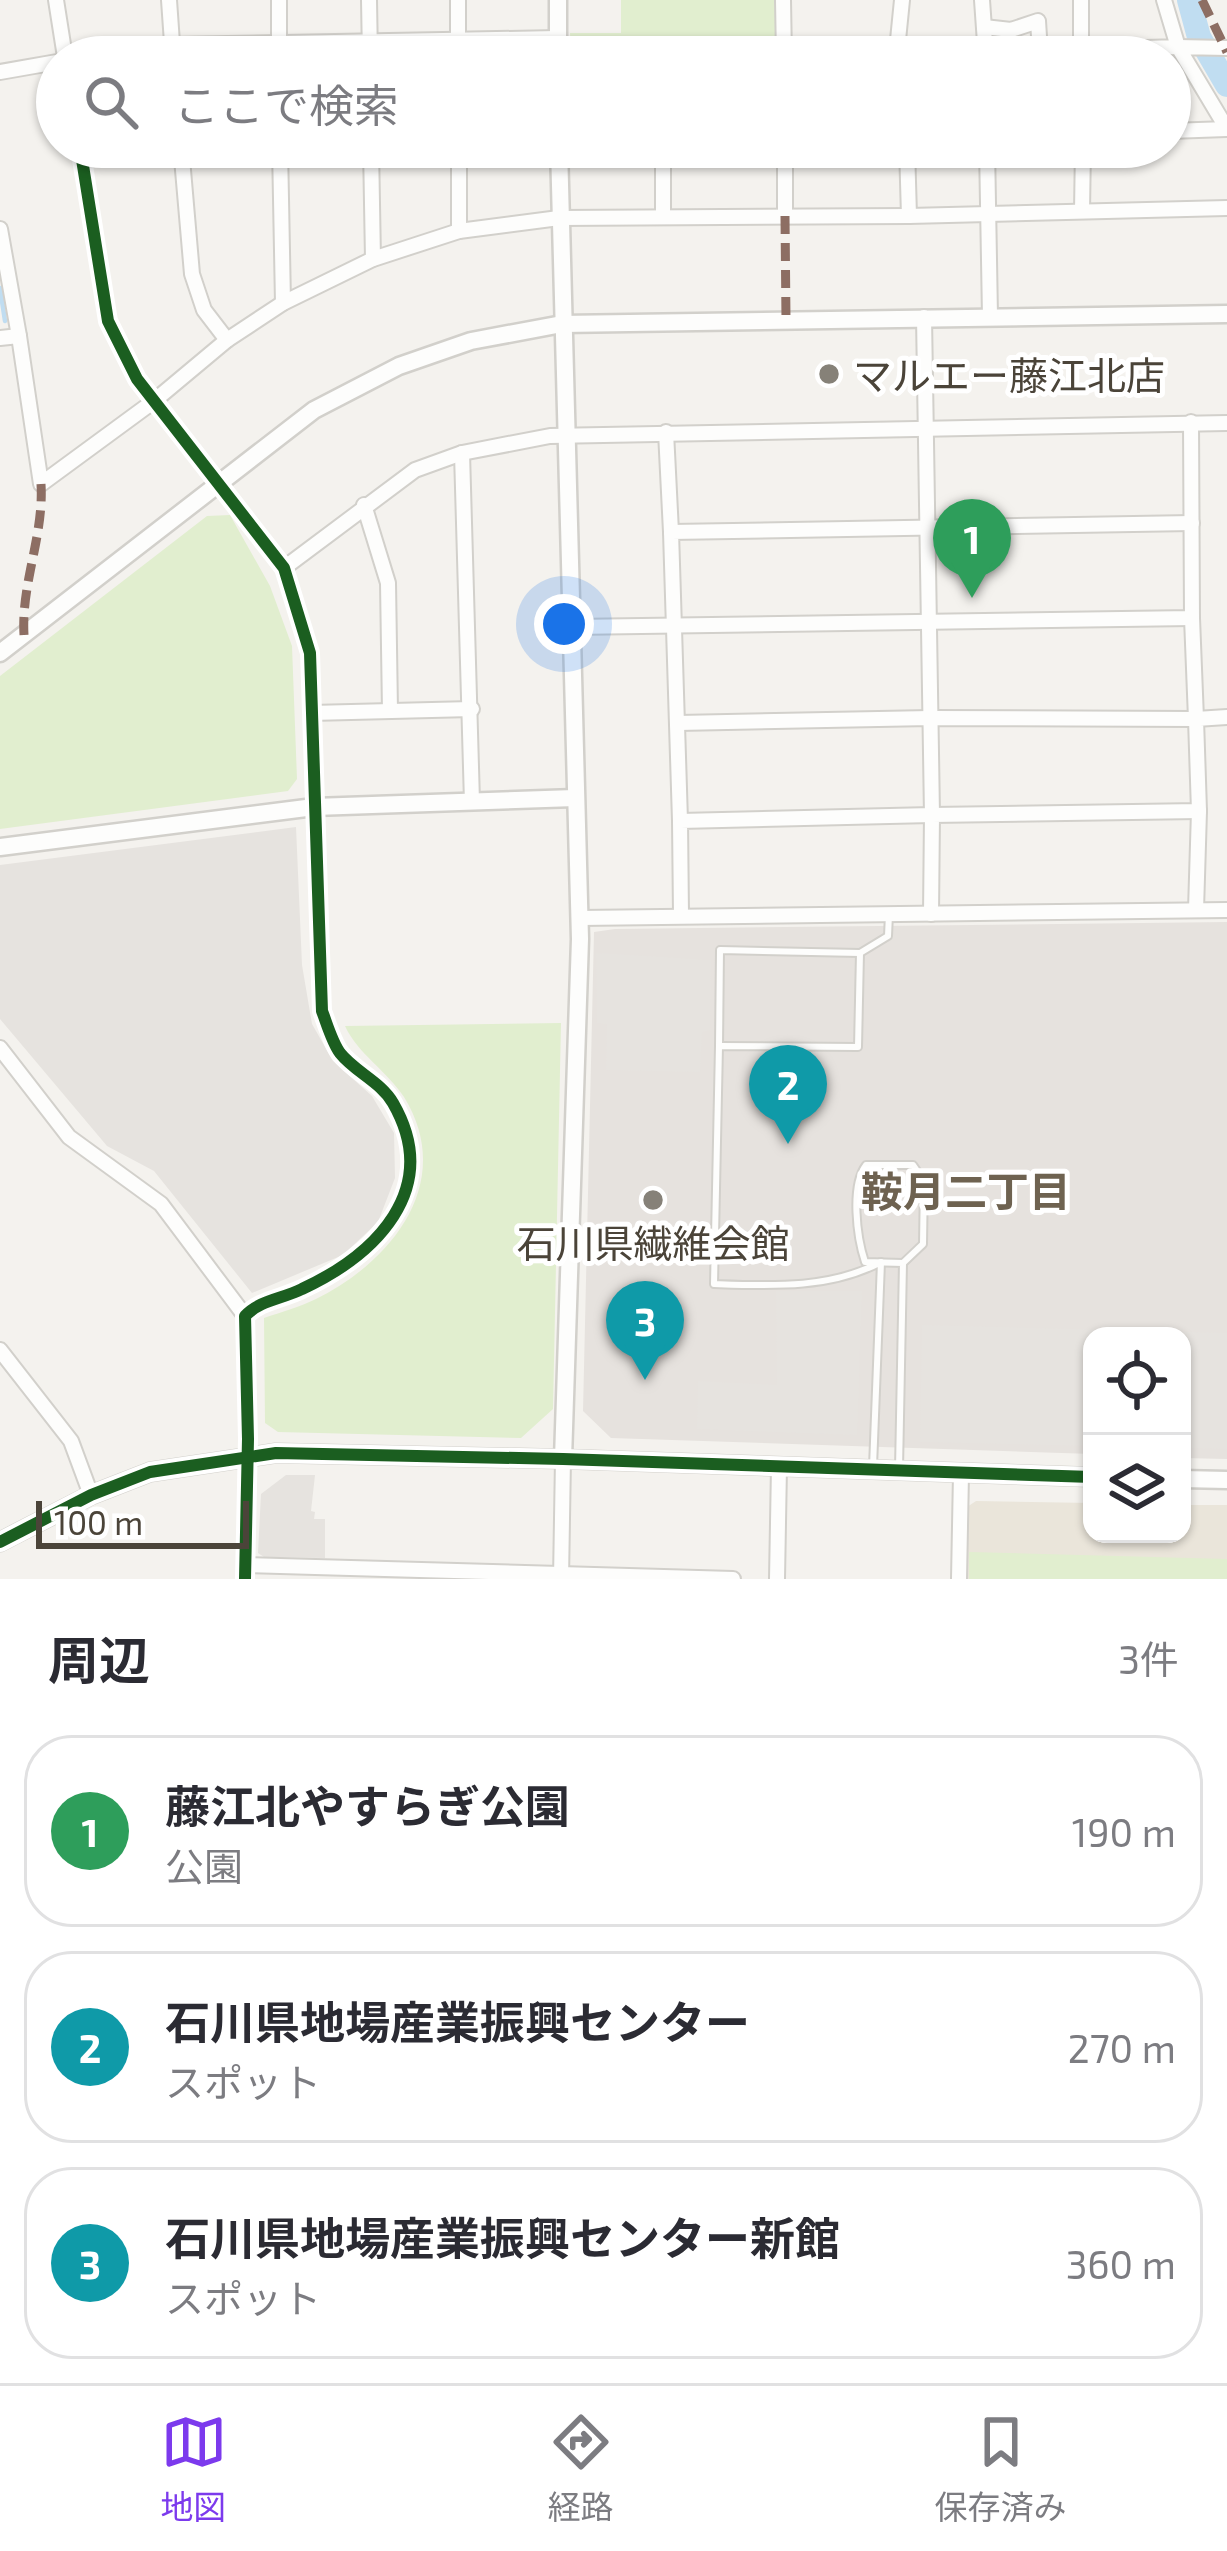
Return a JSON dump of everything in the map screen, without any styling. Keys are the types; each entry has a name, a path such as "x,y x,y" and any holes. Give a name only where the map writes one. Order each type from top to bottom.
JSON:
{"street":[{"path":"56,0 62,36"},
{"path":"169,0 171,36"},
{"path":"279,0 279,36"},
{"path":"369,0 369,36"},
{"path":"458,0 458,36"},
{"path":"558,0 558,36"},
{"path":"784,0 784,36"},
{"path":"899,36 902,0"},
{"path":"982,0 985,36"},
{"path":"1081,36 1082,0"},
{"path":"1164,0 1179,36"},
{"path":"984,27 1011,30 1038,21 1039,36"},
{"path":"1191,48 1226,48"},
{"path":"1191,61 1227,129 1191,130"},
{"path":"0,72 36,66"},
{"path":"83,168 107,321 137,379 284,568 310,653 322,1011 340,1052 392,1100 406,1134 408,1176 401,1208 383,1235 359,1258 300,1290 254,1306 245,1316"},
{"path":"183,168 192,274 204,310 227,340"},
{"path":"280,168 283,303"},
{"path":"371,168 373,259"},
{"path":"459,168 459,231"},
{"path":"559,168 580,918 561,1577"},
{"path":"663,168 663,217"},
{"path":"785,168 785,217"},
{"path":"908,168 909,216"},
{"path":"986,168 990,316"},
{"path":"1082,211 1083,168"},
{"path":"0,230 41,484 227,340 283,303 373,259 459,231 559,218 1227,208"},
{"path":"0,653 314,410 399,366 470,341 562,324 1227,314"},
{"path":"925,317 932,621 931,914"},
{"path":"0,338 19,336"},
{"path":"1191,422 1196,910"},
{"path":"284,568 415,470 462,453 567,435 1227,423"},
{"path":"666,432 681,915"},
{"path":"462,453 472,802"},
{"path":"364,505 388,584 390,711"},
{"path":"671,532 1192,523"},
{"path":"572,627 1192,618"},
{"path":"311,713 472,709"},
{"path":"678,723 1227,717"},
{"path":"0,847 314,807 574,798"},
{"path":"680,821 1198,812"},
{"path":"580,918 1227,910"},
{"path":"0,1048 69,1138 161,1204 245,1316 245,1572 734,1579"},
{"path":"0,1350 71,1441 91,1495"},
{"path":"0,1541 91,1495 150,1472 246,1456 563,1459 1083,1477"},
{"path":"778,1579 779,1467"},
{"path":"959,1579 961,1474"},
{"path":"1191,1479 1227,1480"}],"lane":[{"path":"881,1262 849,1279 830,1277 791,1287 714,1284 720,950 860,953 888,936 889,914"},
{"path":"719,1046 858,1047 860,953"},
{"path":"898,1472 903,1263 923,1244 924,1181 913,1165 866,1165 859,1175 860,1246 865,1262 903,1263"},
{"path":"873,1471 881,1262"}],"shaded area":[{"path":"296,827 302,965 312,1024 333,1061 372,1096 394,1133 395,1178 378,1222 343,1255 252,1293 154,1171 107,1146 0,1019 0,865"},
{"path":"1227,922 1227,1459 1191,1458 1191,1327 1083,1327 1083,1454 611,1438 583,1411 594,932"},
{"path":"596,953 711,960 710,1030 702,1032 700,1072 606,1070 607,1024 597,1023"},
{"path":"776,1291 862,1291 857,1435 697,1429 698,1381 777,1385"},
{"path":"922,1325 1083,1329 1083,1446 920,1442"},
{"path":"1191,1332 1227,1333 1227,1449 1191,1448"},
{"path":"286,1475 315,1475 311,1511 314,1519 325,1519 325,1558 258,1553 261,1494"},
{"path":"976,1501 1083,1503 1083,1543 1191,1543 1191,1505 1227,1505 1227,1579 965,1579 967,1507"}],"green space":[{"path":"621,0 776,0 777,36 570,33 621,33"},
{"path":"230,515 270,586 292,646 297,779 288,791 0,829 0,676 207,516"},
{"path":"561,1023 553,1409 521,1438 278,1432 265,1423 264,1318 316,1299 370,1263 408,1215 419,1188 423,1159 418,1128 404,1097 345,1026"},
{"path":"969,1552 1227,1559 1227,1579 969,1579"}],"waterway":[{"path":"1189,0 1199,37 1227,85"},
{"path":"0,288 5,321"}],"marked path":[{"path":"1202,0 1227,52"},
{"path":"785,216 786,320"},
{"path":"24,635 41,484"}],"cycle path":[{"path":"83,168 108,321 137,379 284,568 310,653 322,1011 340,1053 393,1103 406,1135 410,1164 394,1216 376,1238 329,1275 257,1306 245,1316 245,1579"},
{"path":"0,1542 91,1495 150,1472 276,1453 1083,1477"}],"place":[{"name":"マルエー藤江北店","path":"829,374"},
{"name":"藤江北やすらぎ公園","path":"972,598"},
{"name":"石川県地場産業振興センター","path":"788,1144"},
{"name":"石川県繊維会館","path":"653,1200"},
{"name":"石川県地場産業振興センター新館","path":"645,1380"}],"district":[{"name":"鞍月二丁目","path":"966,1190"}]}
